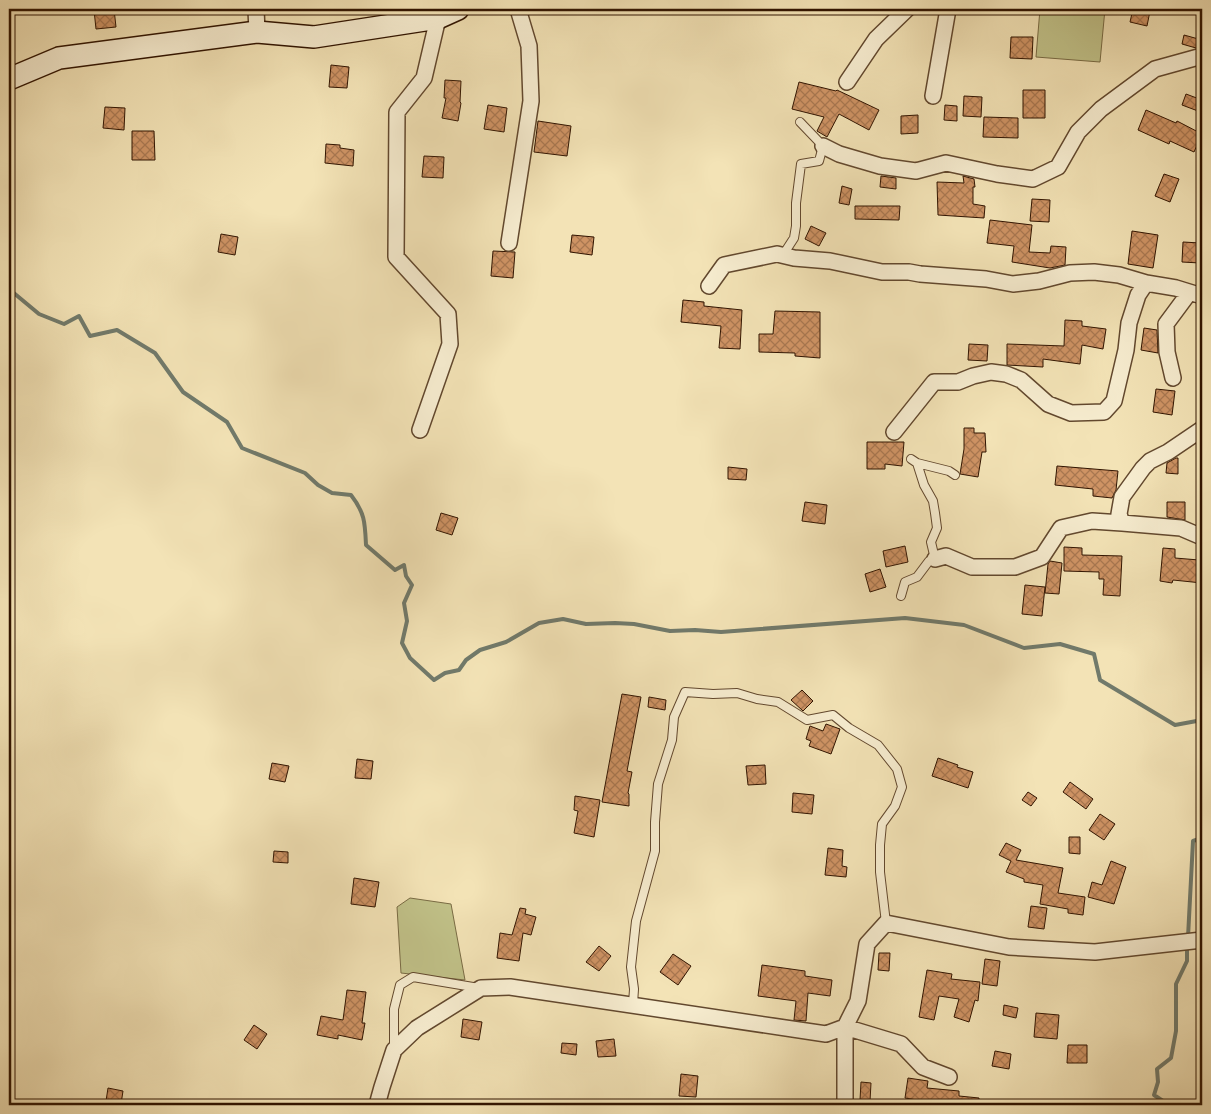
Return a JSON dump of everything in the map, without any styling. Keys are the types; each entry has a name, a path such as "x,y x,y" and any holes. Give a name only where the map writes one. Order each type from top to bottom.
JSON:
{"street":[{"path":"256,9 258,32"},
{"path":"9,79 59,58 258,32 314,37 438,18 458,9"},
{"path":"509,243 531,101 529,46 518,9"},
{"path":"847,82 876,39 907,9"},
{"path":"933,96 948,9"},
{"path":"420,430 450,344 450,337 448,314 396,257 397,112 424,78 438,18"},
{"path":"823,146 838,154 880,166 916,170 946,163 997,174 1033,179 1058,167 1078,132 1102,109 1155,70 1202,56"},
{"path":"709,286 724,265 777,254 882,272 909,272 986,279 1013,284 1038,282 1070,274 1094,272 1119,275 1196,294 1166,324 1167,352 1173,378"},
{"path":"894,432 934,382 958,382 990,372 1006,374 1021,380 1048,404 1071,413 1104,412 1114,402 1126,350 1129,323 1138,295 1146,283"},
{"path":"1122,523 1119,514 1122,497 1143,468 1150,461 1168,452 1202,429"},
{"path":"935,559 946,556 972,567 1015,567 1042,557 1062,528 1092,521 1181,528 1202,537"},
{"path":"845,1105 845,1027 858,1001 867,944 886,923 1009,947 1095,952 1194,942"},
{"path":"377,1105 394,1050 417,1028 481,988 510,987 826,1034 845,1027 901,1044 924,1067 949,1077"}],"lane":[{"path":"783,255 794,238 801,164 819,161 823,146 800,122"},
{"path":"901,596 905,582 917,577 929,561 935,559 931,542 937,528 933,501 914,461 950,471 955,475"},
{"path":"633,1004 634,989 631,967 636,921 655,851 658,784 672,740 674,717 685,692 713,694 737,692 757,699 778,702 808,720 832,715 849,728 878,745 897,769 902,787 895,806 882,824 880,872 886,923"},
{"path":"394,1050 394,1009 400,985 413,977 481,988"}],"green space":[{"path":"1040,9 1105,9 1100,62 1036,57"},
{"path":"410,898 451,904 465,980 401,973 397,907"}],"building":[{"path":"114,9 116,27 96,29 94,10"},
{"path":"1133,9 1150,11 1147,26 1130,22"},
{"path":"1184,35 1202,40 1202,47 1196,48 1182,44"},
{"path":"1011,37 1033,37 1032,59 1010,58"},
{"path":"331,65 349,67 347,88 329,87"},
{"path":"445,80 461,81 461,103 458,121 442,118 446,98 444,98"},
{"path":"799,82 837,90 879,110 869,130 839,114 827,137 817,131 824,117 792,109"},
{"path":"1023,90 1045,90 1045,118 1023,118"},
{"path":"1186,94 1202,100 1198,111 1182,105"},
{"path":"964,96 982,97 981,117 963,116"},
{"path":"488,105 507,108 504,132 484,129"},
{"path":"945,105 957,106 957,121 944,120"},
{"path":"105,107 125,108 124,130 103,128"},
{"path":"1146,110 1176,123 1177,121 1202,134 1194,152 1170,141 1169,144 1138,130"},
{"path":"918,115 918,133 901,134 901,116"},
{"path":"984,117 1018,118 1018,138 983,137"},
{"path":"538,121 571,126 567,156 534,152"},
{"path":"132,131 154,131 155,160 132,160"},
{"path":"326,144 340,145 340,148 354,150 353,166 325,163"},
{"path":"424,156 444,157 443,178 422,177"},
{"path":"1164,174 1179,179 1170,202 1155,196"},
{"path":"881,176 896,178 896,189 880,187"},
{"path":"963,176 974,179 973,204 985,206 984,218 938,215 937,182 964,183"},
{"path":"842,186 852,189 849,205 839,203"},
{"path":"1032,199 1050,200 1049,222 1030,221"},
{"path":"855,206 900,206 899,220 855,219"},
{"path":"990,220 1032,225 1029,252 1050,253 1051,246 1066,247 1065,265 1050,268 1012,262 1014,246 987,243"},
{"path":"811,226 826,233 819,246 805,239"},
{"path":"1132,231 1158,235 1153,268 1128,264"},
{"path":"221,234 238,237 235,255 218,252"},
{"path":"572,235 594,237 592,255 570,252"},
{"path":"1183,242 1200,243 1200,263 1182,262"},
{"path":"493,251 515,252 513,278 491,276"},
{"path":"683,300 704,302 704,306 742,310 740,349 719,348 721,326 681,322"},
{"path":"775,311 820,312 820,358 795,356 795,353 759,352 759,334 773,334"},
{"path":"1065,320 1082,321 1082,326 1106,329 1103,349 1082,345 1080,364 1043,359 1043,367 1007,365 1007,344 1064,346"},
{"path":"1144,328 1157,330 1158,353 1141,350"},
{"path":"969,344 988,345 987,361 968,360"},
{"path":"1156,389 1175,391 1172,415 1153,412"},
{"path":"964,428 974,428 974,433 985,433 986,452 982,452 978,477 960,474 964,449"},
{"path":"867,442 904,442 902,466 885,464 885,469 867,469"},
{"path":"1178,458 1178,474 1166,473 1167,463"},
{"path":"1057,466 1118,471 1116,490 1112,498 1093,496 1093,489 1055,485"},
{"path":"728,467 747,469 746,480 728,479"},
{"path":"805,502 827,505 825,524 802,521"},
{"path":"1167,502 1185,502 1185,520 1167,517"},
{"path":"441,513 458,518 452,535 436,530"},
{"path":"905,546 908,562 886,567 883,551"},
{"path":"1064,547 1082,548 1082,555 1122,556 1120,596 1103,595 1104,579 1099,579 1099,572 1064,571"},
{"path":"1163,548 1175,549 1175,558 1199,560 1199,563 1202,563 1202,583 1173,580 1172,583 1160,581"},
{"path":"1050,561 1062,563 1059,594 1045,593 1048,564"},
{"path":"880,569 886,587 870,592 865,574"},
{"path":"1025,585 1045,587 1042,616 1022,614"},
{"path":"802,690 813,701 803,711 791,700"},
{"path":"622,694 641,697 627,771 632,772 628,793 629,806 602,802"},
{"path":"649,697 666,700 665,710 648,707"},
{"path":"826,724 840,729 831,754 809,746 811,741 806,739 810,726 823,731"},
{"path":"938,758 973,772 968,788 932,776"},
{"path":"357,759 373,761 371,779 355,778"},
{"path":"272,763 289,766 285,782 269,779"},
{"path":"765,765 766,784 748,785 746,766"},
{"path":"1070,782 1093,799 1086,809 1063,792"},
{"path":"1028,792 1037,798 1031,806 1022,800"},
{"path":"793,793 814,795 812,814 792,812"},
{"path":"575,796 600,800 594,837 574,833 578,811 574,810"},
{"path":"1100,814 1115,824 1104,840 1089,830"},
{"path":"1069,837 1080,837 1080,854 1069,853"},
{"path":"1006,843 1021,850 1016,860 1063,868 1058,893 1085,897 1083,915 1068,913 1068,909 1040,904 1043,885 1024,882 1024,879 1006,872 1011,861 999,855"},
{"path":"828,848 843,850 842,866 847,867 846,877 825,875"},
{"path":"274,851 288,852 288,863 273,862"},
{"path":"1111,861 1126,867 1114,904 1088,897 1092,882 1102,885"},
{"path":"354,878 379,882 375,907 351,904"},
{"path":"1031,906 1047,908 1044,929 1028,927"},
{"path":"520,908 526,909 525,914 536,917 531,935 523,933 519,961 497,958 500,933 512,935"},
{"path":"599,946 611,956 599,971 586,962"},
{"path":"879,953 890,953 889,971 878,970"},
{"path":"673,954 691,966 678,985 660,972"},
{"path":"985,959 1000,961 997,986 982,984"},
{"path":"762,965 805,971 805,976 832,980 830,996 808,993 806,1021 794,1020 796,1001 758,996"},
{"path":"927,970 952,974 951,979 980,982 978,1001 975,1000 969,1022 954,1017 959,999 939,996 934,1020 919,1017"},
{"path":"347,990 366,992 362,1023 365,1023 362,1040 338,1035 338,1039 317,1035 321,1016 343,1020"},
{"path":"1004,1005 1018,1008 1016,1018 1003,1015"},
{"path":"1036,1013 1059,1015 1057,1039 1034,1037"},
{"path":"463,1019 482,1022 479,1040 461,1037"},
{"path":"254,1025 267,1034 257,1049 244,1040"},
{"path":"614,1039 616,1056 598,1057 596,1041"},
{"path":"562,1043 577,1044 576,1055 561,1053"},
{"path":"1068,1045 1087,1045 1087,1063 1067,1063"},
{"path":"995,1051 1011,1054 1009,1069 992,1066"},
{"path":"681,1074 698,1076 696,1097 679,1096"},
{"path":"908,1078 928,1081 927,1088 959,1091 959,1096 979,1098 979,1105 940,1105 905,1098"},
{"path":"861,1082 871,1083 870,1101 860,1100"},
{"path":"108,1088 123,1091 121,1104 106,1101"}],"waterway":[{"path":"9,289 39,314 64,324 79,316 90,336 117,330 155,353 183,392 227,422 242,448 305,473 318,485 332,493 351,495 359,507 363,518 366,545 395,570 404,565 406,576 412,585 404,603 407,621 402,643 410,658 434,680 445,673 459,670 466,660 480,650 506,642 539,623 563,619 586,624 634,624 670,631 721,632 905,618 964,625 1024,648 1060,644 1094,654 1100,680 1175,725 1202,720"},
{"path":"1188,937 1193,841 1202,838"},
{"path":"1169,1105 1154,1095 1158,1082 1157,1069 1171,1058 1176,1031 1176,984 1187,961 1187,944"}]}
